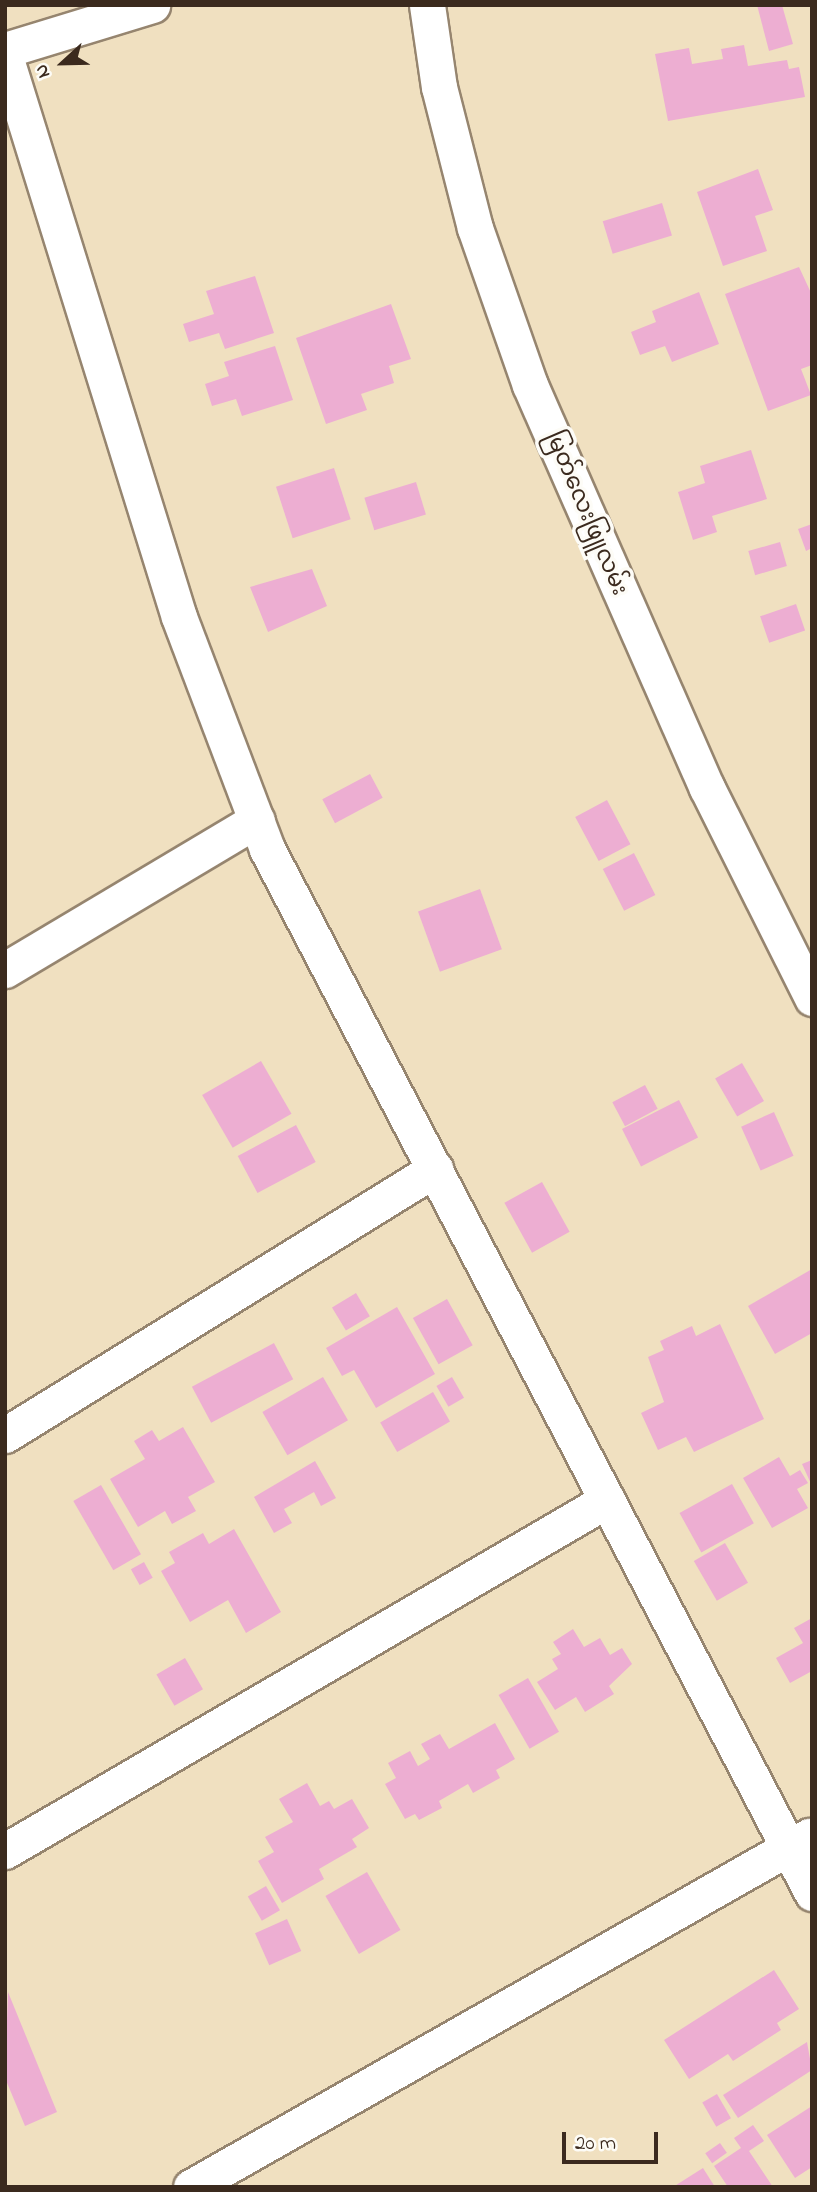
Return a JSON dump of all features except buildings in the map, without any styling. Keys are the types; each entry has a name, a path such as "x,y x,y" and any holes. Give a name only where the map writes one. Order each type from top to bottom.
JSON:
{"street":[{"path":"5,50 152,5"},
{"name":"မြတ်လေးဖြူလမ်း","path":"427,5 439,87 475,228 530,385 684,738 812,998"},
{"path":"5,56 179,617 257,820 607,1500 801,1841 812,1893"},
{"path":"5,970 257,820"},
{"path":"5,1435 435,1169"},
{"path":"5,1851 607,1500"},
{"path":"191,2187 801,1841"}]}
